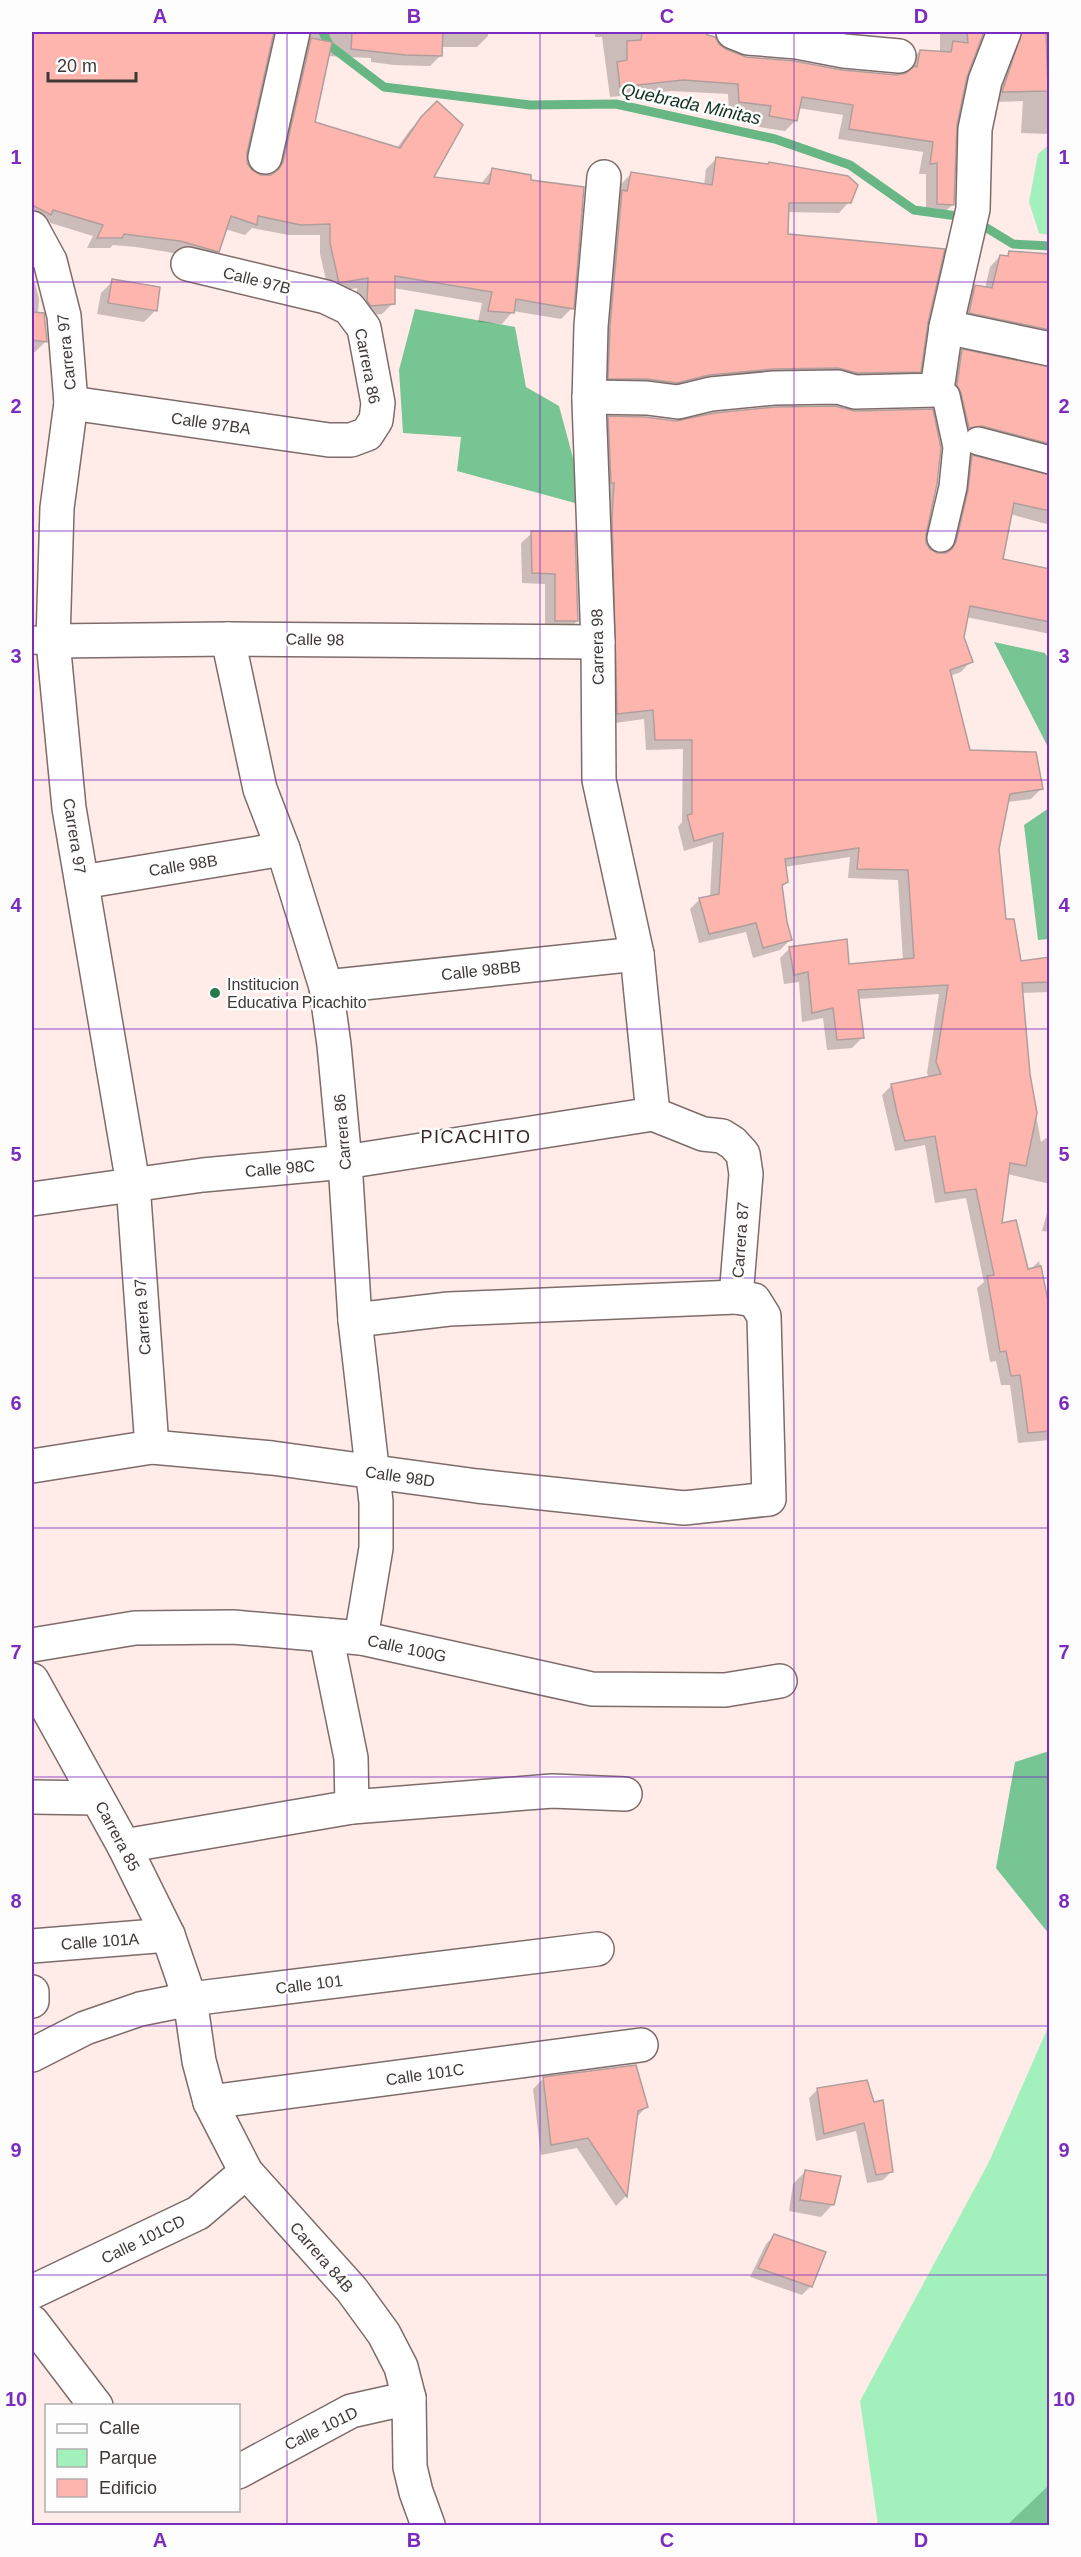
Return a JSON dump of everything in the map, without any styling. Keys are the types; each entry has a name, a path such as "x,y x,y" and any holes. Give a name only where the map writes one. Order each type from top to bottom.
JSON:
{"street":[{"path":"265,157 293,32"},
{"path":"733,32 748,38 899,56"},
{"path":"938,390 946,327 973,209 975,129 985,81 1004,32"},
{"name":"Carrera 98","path":"604,177 592,315 589,397 598,642 599,780 637,954 653,1114"},
{"name":"Carrera 97","path":"32,228 50,261 64,316 71,403 42,641 133,1184 152,1447"},
{"name":"Calle 97B","path":"188,264 326,297"},
{"name":"Carrera 86","path":"326,297 349,308 364,328 378,403 376,420 367,434 351,440"},
{"path":"946,327 1050,349"},
{"path":"589,397 647,398 678,402 711,394 774,388 838,387 855,392 938,390 946,396 957,447 953,487 941,538"},
{"name":"Calle 97BA","path":"71,403 329,440 351,440"},
{"path":"978,441 1050,460"},
{"name":"Carrera 86","path":"228,639 260,789 283,849 326,987 345,1162 356,1320 373,1472 376,1548 361,1638"},
{"name":"Calle 98","path":"42,641 228,639 598,642"},
{"name":"Calle 98B","path":"82,882 283,849"},
{"name":"Calle 98BB","path":"326,987 637,954"},
{"name":"Calle 98C","path":"32,1199 203,1175 345,1162 653,1114"},
{"name":"Carrera 87","path":"653,1114 703,1134 722,1136 733,1143 743,1154 746,1174 736,1297 754,1300 764,1316 769,1498"},
{"path":"356,1320 449,1309 736,1297"},
{"name":"Calle 98D","path":"32,1466 152,1447 272,1458 477,1486 684,1508 769,1498"},
{"name":"Calle 100G","path":"32,1645 135,1628 233,1627 361,1638 592,1689 725,1690 780,1681"},
{"path":"326,1635 351,1758 352,1807"},
{"name":"Carrera 85","path":"32,1680 124,1846 168,1935 190,1999"},
{"path":"124,1846 352,1807 552,1791 625,1794"},
{"path":"32,1797 97,1798"},
{"name":"Calle 101A","path":"32,1946 168,1935"},
{"name":"Calle 101","path":"32,2055 85,2028 140,2009 190,1999 597,1949"},
{"path":"32,1992 32,2001"},
{"name":"Carrera 84B","path":"190,1999 199,2061 210,2102 246,2172 352,2290 384,2334 401,2367 409,2398 410,2467 428,2525"},
{"name":"Calle 101C","path":"210,2102 641,2045"},
{"name":"Calle 101CD","path":"32,2292 198,2212 246,2172"},
{"path":"32,2322 94,2404"},
{"name":"Calle 101D","path":"240,2471 351,2411 409,2398"}],"green space":[{"path":"1049,145 1049,235 1039,233 1029,202 1038,154"},
{"path":"415,309 515,327 526,387 559,406 586,506 457,471 461,437 403,433 399,370"},
{"path":"994,642 1045,653 1049,660 1049,749"},
{"path":"1049,808 1049,939 1038,940 1024,825"},
{"path":"1050,1751 1049,1934 996,1868 1015,1762"},
{"path":"1049,2025 1049,2485 1007,2525 878,2525 860,2401 989,2162"},
{"path":"1049,2485 1049,2525 1007,2525"}],"building":[{"path":"32,32 274,32 247,153 247,163 252,170 261,175 271,175 279,169 283,162 311,38 332,42 315,122 400,148 421,117 437,101 463,125 434,177 489,184 492,168 531,175 531,180 584,187 574,309 516,299 514,313 488,311 492,292 395,276 395,304 371,306 367,301 368,278 339,283 330,243 330,224 301,225 258,216 257,225 231,216 219,252 180,241 124,234 122,238 97,238 103,225 53,210 51,215 32,205"},
{"path":"352,32 443,32 442,56 351,49"},
{"path":"642,32 707,32 707,35 715,37 726,49 746,57 897,75 917,67 920,50 951,52 953,41 968,43 967,32 984,32 967,77 957,125 954,205 937,204 937,163 930,164 933,142 849,129 853,105 802,97 797,121 769,116 771,106 739,102 738,84 683,80 620,87 617,62 627,60 627,41 641,40"},
{"path":"1022,32 1046,32 1048,91 1002,92"},
{"path":"716,157 768,164 769,162 848,176 858,185 851,203 789,203 788,234 945,249 928,323 921,372 857,373 838,368 774,369 709,375 677,383 647,379 608,379 610,327 622,190 627,191 631,172 712,185"},
{"path":"1009,251 1050,254 1050,330 969,313 975,285 992,288 1000,255 1008,256"},
{"path":"112,279 160,287 157,311 108,303"},
{"path":"32,312 44,313 47,342 32,340"},
{"path":"962,349 1050,367 1050,444 982,426 969,428 957,385"},
{"path":"835,406 855,411 933,409 941,448 926,543 937,553 946,553 956,542 968,490 972,455 1050,475 1050,511 1014,503 1003,559 1050,569 1050,622 970,606 964,637 973,662 950,670 970,750 1036,752 1043,789 1010,794 999,849 1006,919 1014,919 1021,961 1050,957 1050,982 1022,983 1030,1074 1037,1113 1026,1166 1010,1163 1002,1223 1016,1220 1028,1269 1041,1266 1050,1311 1050,1431 1028,1433 1020,1375 1011,1376 1006,1351 1000,1352 987,1276 994,1275 976,1189 945,1193 935,1136 905,1141 897,1113 891,1084 941,1074 936,1062 948,985 858,990 864,1038 837,1040 833,1008 812,1013 808,972 794,975 789,947 847,939 849,964 914,958 908,870 857,869 859,848 785,859 788,882 782,885 792,940 763,948 756,923 709,934 699,898 719,894 723,833 694,841 687,815 692,814 692,740 655,740 653,710 617,714 612,517 614,483 611,483 608,416 676,421 714,413 775,407"},
{"path":"531,531 575,531 578,621 555,621 555,574 532,573"},
{"path":"636,2065 648,2107 638,2111 627,2197 588,2138 551,2145 543,2077"},
{"path":"867,2080 874,2102 883,2100 893,2172 876,2175 864,2123 824,2134 817,2088"},
{"path":"805,2170 841,2176 834,2205 800,2200"},
{"path":"774,2234 826,2252 812,2287 758,2268"}],"waterway":[{"name":"Quebrada Minitas","path":"323,32 329,45 384,87 530,105 616,104 775,139 850,165 914,210 964,217"},
{"name":"Quebrada Minitas","path":"977,222 1013,244 1050,246"}],"place":[{"name":"Institucion Educativa Picachito","path":"215,993"}],"district":[{"name":"PICACHITO","path":"476,1137"}]}
